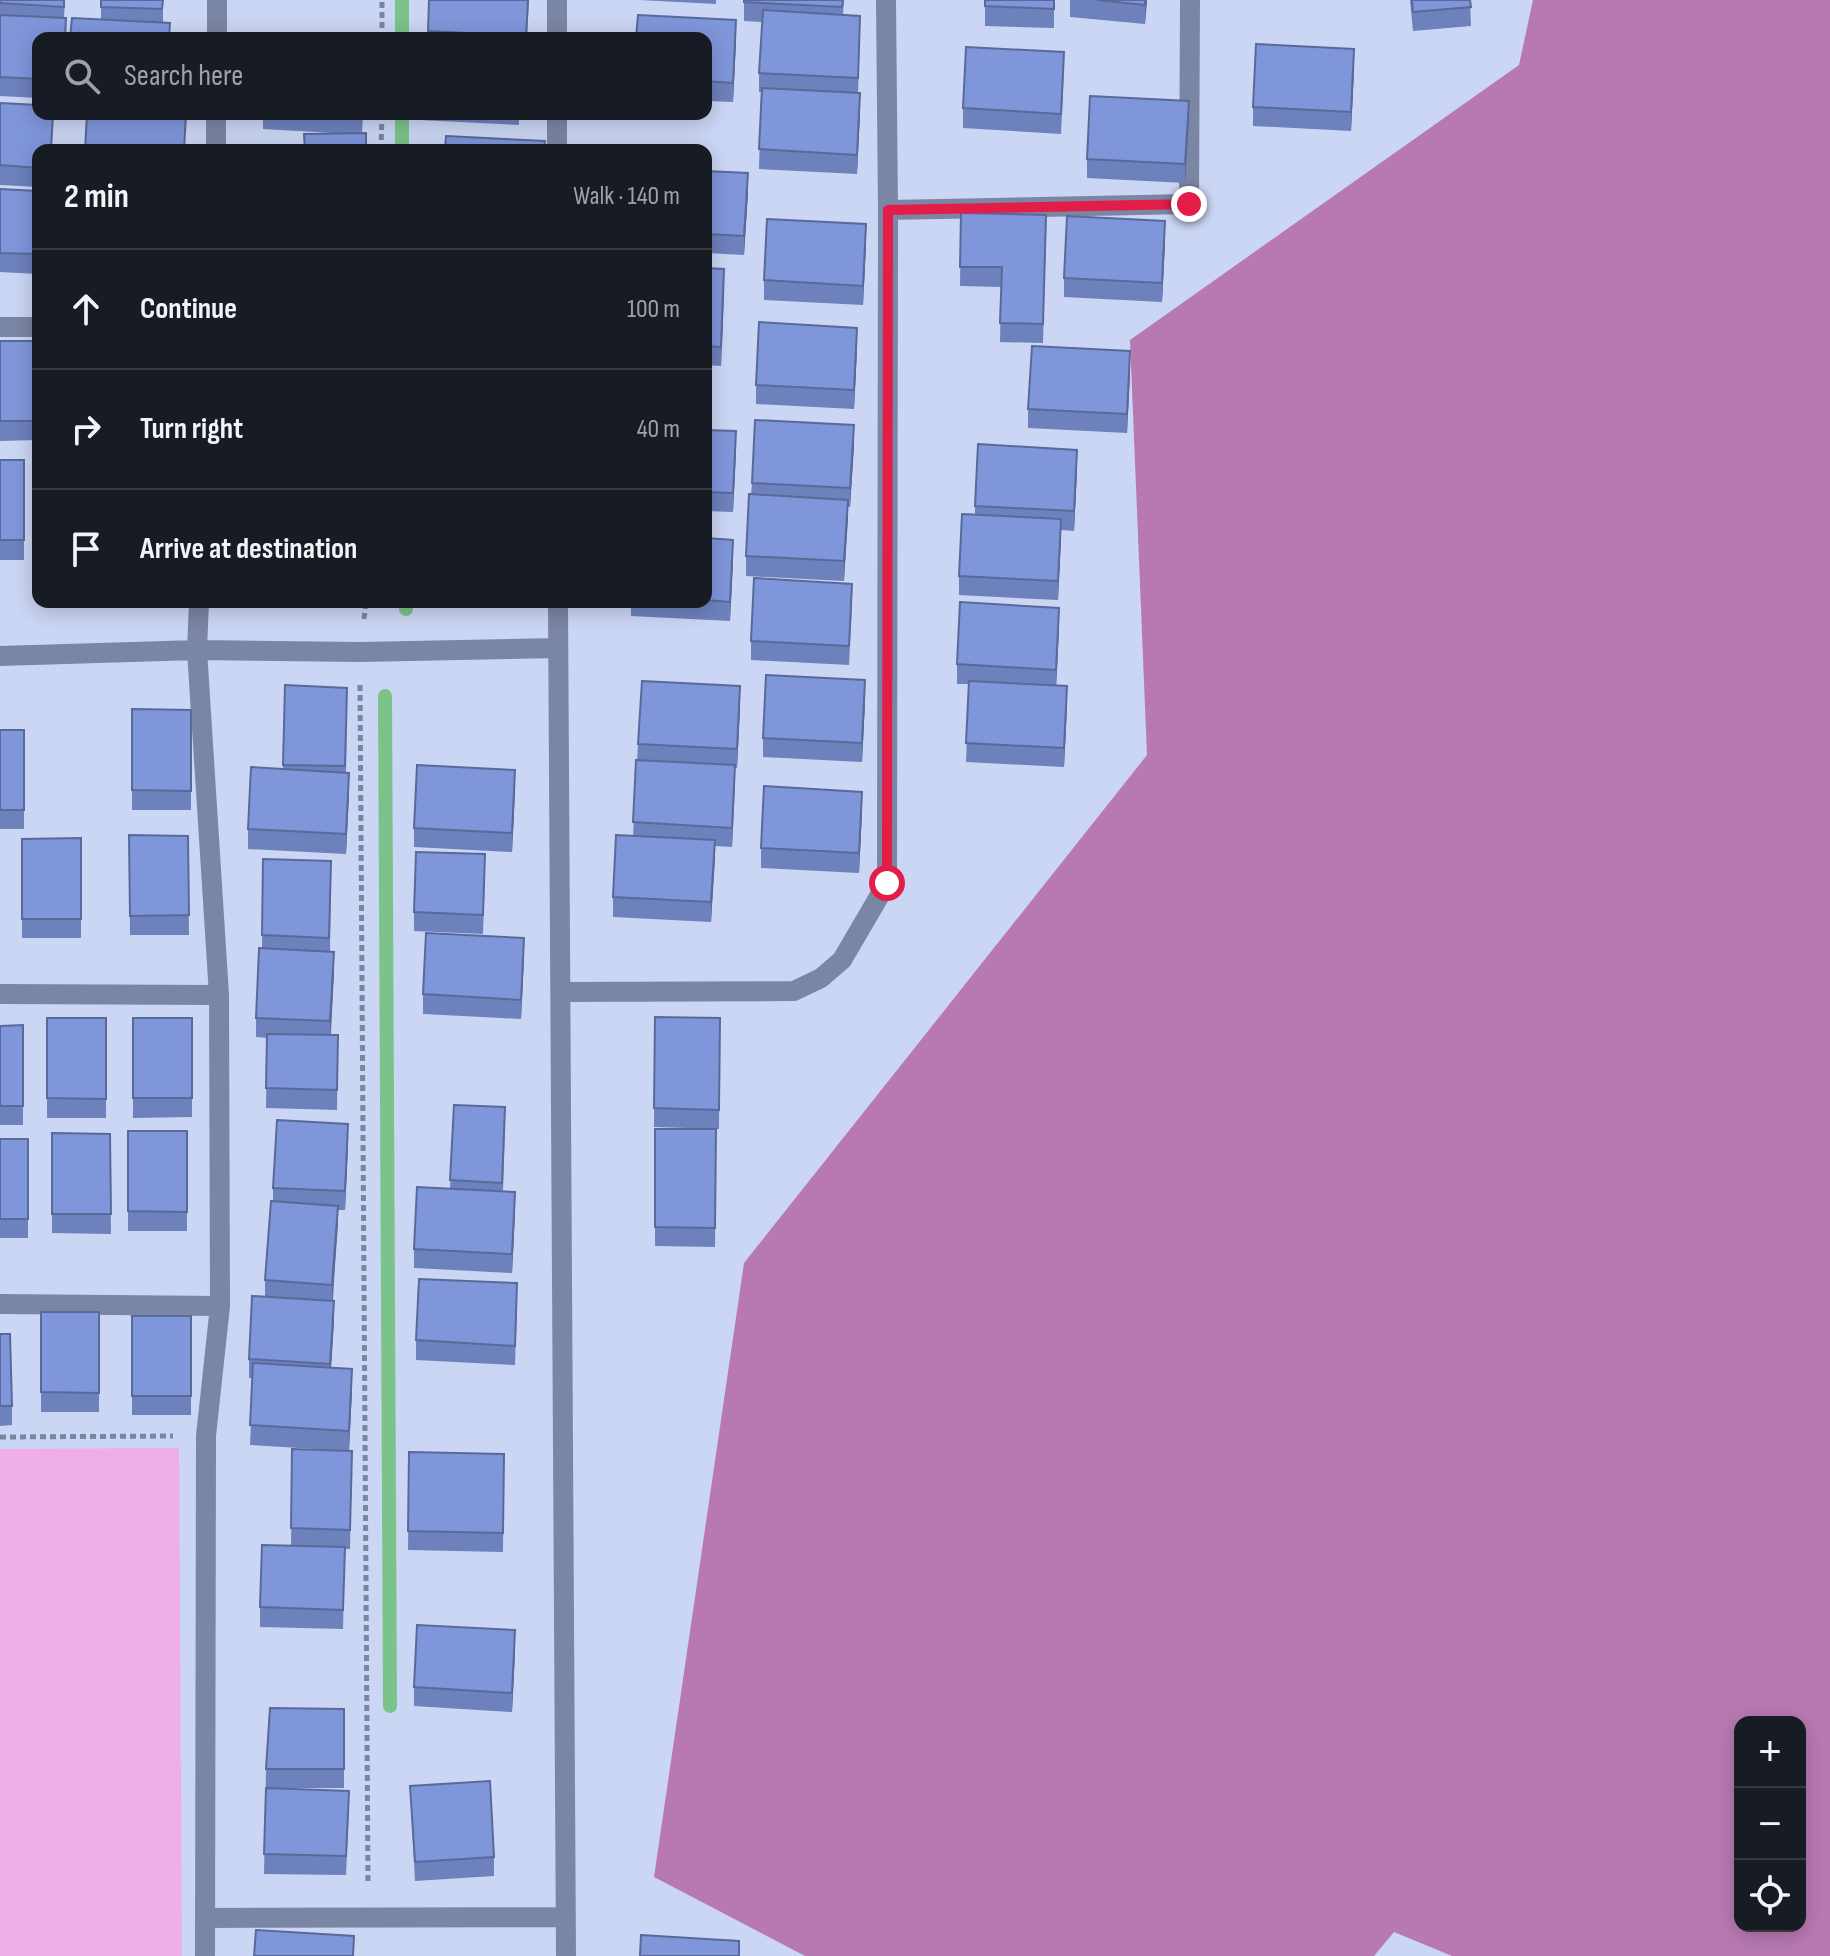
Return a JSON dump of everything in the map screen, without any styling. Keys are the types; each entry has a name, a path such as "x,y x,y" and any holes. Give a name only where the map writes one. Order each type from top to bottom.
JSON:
{"street":[{"path":"217,0 217,32"},
{"path":"557,0 557,32"},
{"path":"561,992 794,991 821,978 842,960 887,883 886,0"},
{"path":"888,210 1189,204 1190,0"},
{"path":"216,120 216,144"},
{"path":"557,120 557,144"},
{"path":"0,327 32,327"},
{"path":"199,608 197,650 219,995 220,1306 206,1436 205,1956"},
{"path":"558,608 566,1956"},
{"path":"0,656 197,650 360,652 558,648"},
{"path":"0,994 219,995"},
{"path":"0,1304 220,1306"},
{"path":"205,1918 565,1917"}],"path":[{"path":"382,0 382,32"},
{"path":"381,144 382,120"},
{"path":"365,608 360,652 368,1919"},
{"path":"0,1437 206,1436"}],"shaded area":[{"path":"1533,0 1830,0 1830,1956 1452,1956 1394,1932 1374,1956 805,1956 654,1877 744,1263 1147,755 1130,340 1519,65"},
{"path":"179,1448 182,1956 0,1956 0,1449"}],"building":[{"path":"0,0 64,0 64,7 0,3"},
{"path":"101,0 163,0 162,9 101,7"},
{"path":"429,0 528,0 526,32 428,31"},
{"path":"744,0 843,0 842,7"},
{"path":"985,0 1054,0 1054,9 985,6"},
{"path":"1097,0 1145,0 1145,5"},
{"path":"1412,0 1470,0 1471,7 1413,12"},
{"path":"763,10 860,16 858,78 759,73"},
{"path":"0,15 66,18 65,32 32,32 32,79 0,77"},
{"path":"638,15 736,20 733,83 712,81 712,32 637,32"},
{"path":"72,18 170,23 169,32 71,32"},
{"path":"1256,44 1354,49 1351,112 1253,107"},
{"path":"966,47 1064,52 1061,114 963,108"},
{"path":"762,88 860,93 857,155 759,149"},
{"path":"1090,96 1189,101 1185,164 1087,159"},
{"path":"0,103 32,105 32,120 53,120 51,144 32,144 32,168 0,165"},
{"path":"87,120 186,120 184,144 85,144"},
{"path":"366,133 366,144 305,144 304,134"},
{"path":"446,136 545,141 545,144 445,144"},
{"path":"712,171 748,173 744,236 712,234"},
{"path":"0,189 32,191 32,254 0,253"},
{"path":"961,213 1046,215 1043,324 1000,323 1002,267 960,267"},
{"path":"1067,216 1165,221 1162,283 1064,278"},
{"path":"767,219 866,224 863,286 764,280"},
{"path":"712,268 724,269 721,347 712,346"},
{"path":"759,322 857,328 854,390 756,385"},
{"path":"0,341 32,341 32,421 0,421"},
{"path":"1032,346 1130,351 1127,414 1028,409"},
{"path":"755,420 854,425 850,488 752,483"},
{"path":"712,430 736,431 733,493 712,492"},
{"path":"978,444 1077,450 1074,511 975,506"},
{"path":"0,460 24,460 24,540 0,540"},
{"path":"749,494 848,500 844,561 746,556"},
{"path":"962,514 1061,519 1058,581 959,576"},
{"path":"712,538 733,540 730,602 712,600"},
{"path":"754,578 852,584 849,646 751,641"},
{"path":"960,602 1059,608 1056,670 957,664"},
{"path":"766,675 865,680 862,743 763,738"},
{"path":"642,681 740,686 737,749 638,744"},
{"path":"969,681 1067,686 1064,748 966,743"},
{"path":"285,685 347,688 345,766 283,765"},
{"path":"132,709 191,710 191,791 132,790"},
{"path":"0,730 24,730 24,810 0,810"},
{"path":"636,760 735,765 732,828 633,822"},
{"path":"417,765 515,770 512,833 414,828"},
{"path":"251,767 349,773 346,834 248,829"},
{"path":"764,786 862,792 859,853 761,848"},
{"path":"129,835 188,836 189,915 130,916"},
{"path":"616,835 715,840 711,902 613,897"},
{"path":"81,838 81,919 22,919 22,839"},
{"path":"416,852 485,854 483,915 414,912"},
{"path":"263,859 331,861 329,938 262,935"},
{"path":"426,933 524,938 521,1000 423,994"},
{"path":"259,948 334,952 330,1021 256,1018"},
{"path":"655,1017 720,1018 719,1110 654,1108"},
{"path":"47,1018 106,1018 106,1099 47,1098"},
{"path":"133,1018 192,1018 192,1098 133,1098"},
{"path":"23,1025 23,1106 0,1106 0,1026"},
{"path":"267,1034 338,1035 337,1090 266,1088"},
{"path":"454,1105 505,1107 502,1183 450,1180"},
{"path":"277,1120 348,1124 345,1191 273,1188"},
{"path":"655,1129 716,1129 715,1228 655,1227"},
{"path":"128,1131 187,1131 187,1212 128,1211"},
{"path":"52,1133 110,1134 111,1214 52,1214"},
{"path":"0,1139 28,1139 28,1219 0,1219"},
{"path":"417,1187 515,1192 512,1254 414,1249"},
{"path":"271,1201 338,1206 332,1285 265,1280"},
{"path":"419,1279 517,1283 515,1346 416,1340"},
{"path":"252,1296 334,1301 330,1364 249,1359"},
{"path":"41,1312 99,1312 99,1393 41,1392"},
{"path":"132,1316 191,1316 191,1396 132,1396"},
{"path":"0,1334 10,1334 12,1406 0,1406"},
{"path":"253,1363 352,1369 349,1431 250,1425"},
{"path":"292,1449 352,1451 350,1530 291,1528"},
{"path":"409,1452 504,1454 503,1533 408,1531"},
{"path":"262,1545 345,1547 343,1610 260,1607"},
{"path":"417,1625 515,1630 512,1693 414,1687"},
{"path":"270,1708 344,1709 344,1769 266,1769"},
{"path":"490,1781 494,1857 415,1862 410,1786"},
{"path":"266,1788 349,1791 346,1856 264,1854"},
{"path":"256,1930 354,1936 353,1956 254,1956"},
{"path":"641,1935 739,1941 739,1956 640,1956"}],"waterway":[{"path":"402,0 402,32"},
{"path":"402,120 402,144"},
{"path":"385,696 390,1706"}],"route":[{"path":"887,883 888,210 1189,204"}]}
